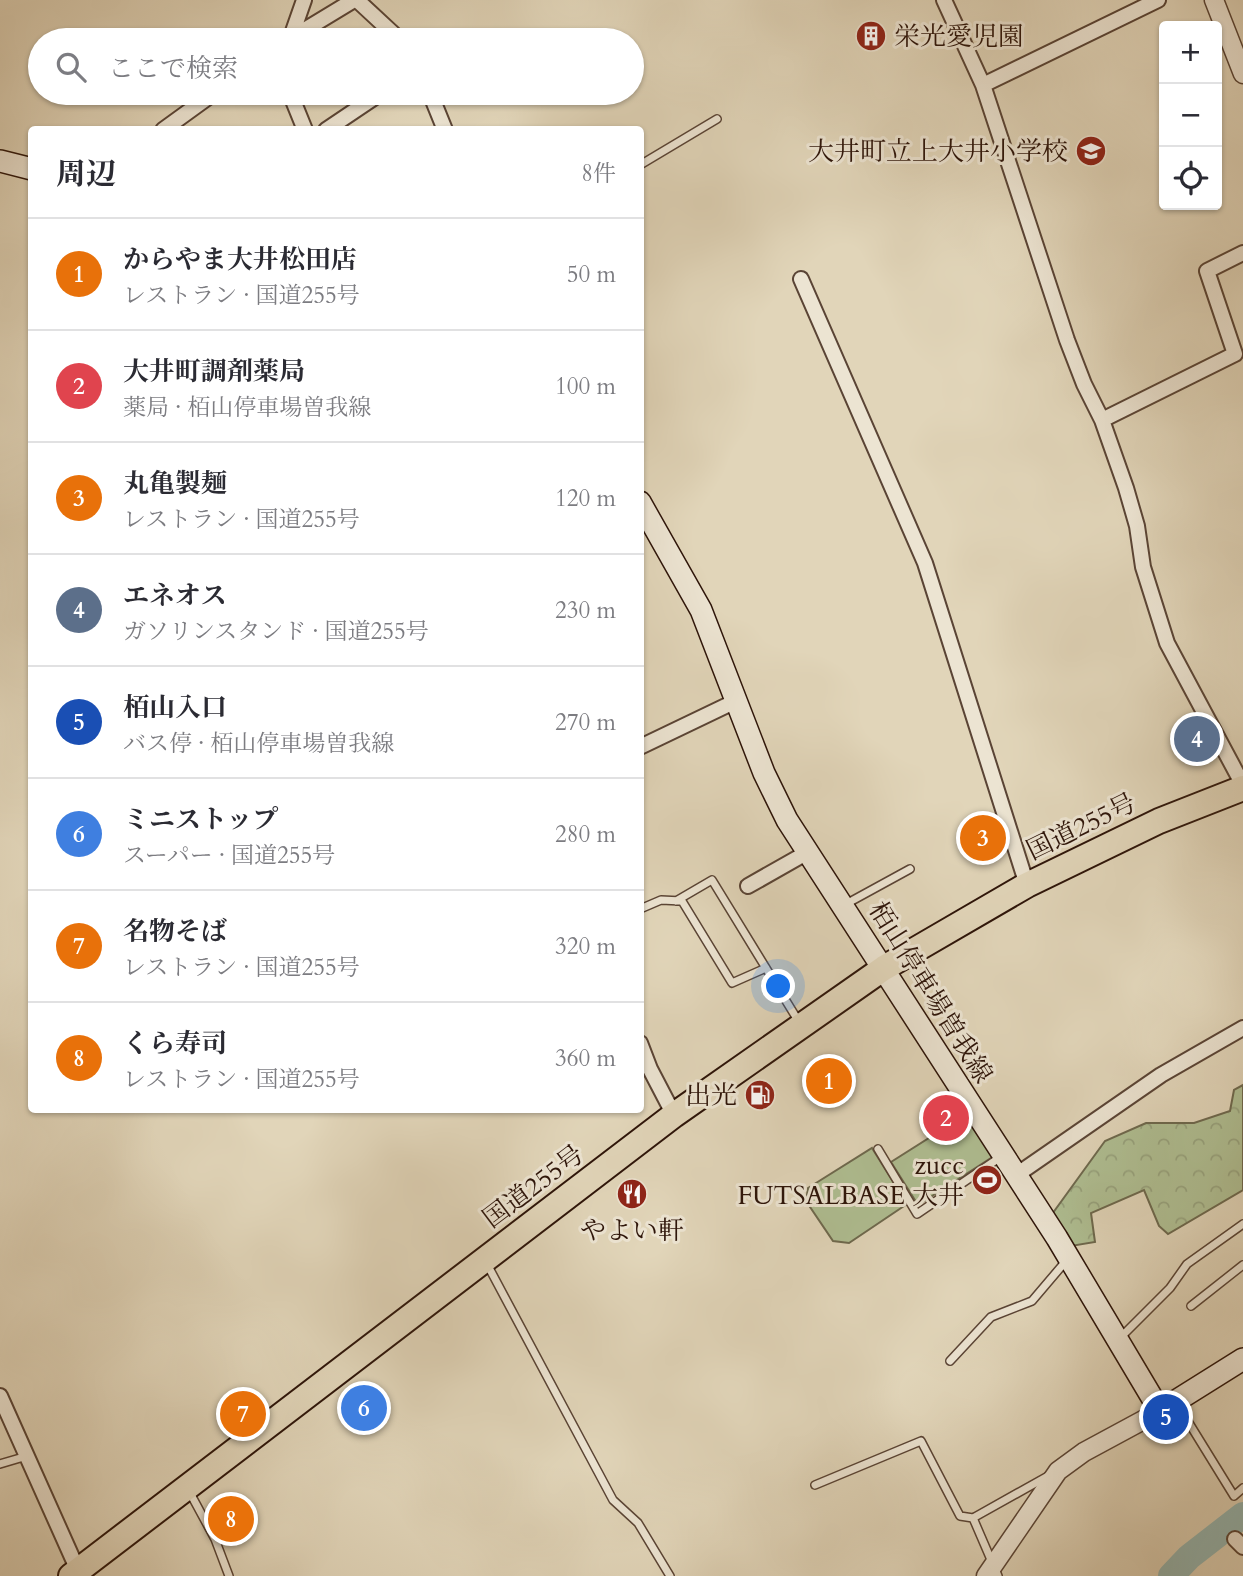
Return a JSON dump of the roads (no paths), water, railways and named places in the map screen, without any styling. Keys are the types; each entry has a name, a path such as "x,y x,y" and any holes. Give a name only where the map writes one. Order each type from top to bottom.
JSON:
{"highway":[{"name":"国道255号","path":"77,1574 674,1115 884,968 1027,885 1159,821 1243,786"}],"main road":[{"path":"0,161 28,168"},
{"name":"栢山停車場曽我線","path":"644,509 701,610 775,799 1118,1339 1168,1406"},
{"path":"1168,1406 1243,1359"}],"street":[{"path":"294,28 304,0"},
{"path":"309,28 356,0 387,28"},
{"path":"944,0 983,85 1067,340 1102,420 1126,488 1137,526 1143,567 1167,643 1243,786"},
{"path":"983,85 1158,0"},
{"path":"1214,0 1243,74"},
{"path":"169,126 197,105"},
{"path":"295,105 302,126"},
{"path":"332,126 363,105"},
{"path":"435,105 443,126"},
{"path":"1102,420 1235,354 1207,271 1243,253"},
{"path":"801,279 925,563 1027,885"},
{"path":"644,745 738,700"},
{"path":"748,886 808,852"},
{"path":"1015,1176 1161,1075 1243,1028"},
{"path":"644,1053 674,1115"},
{"path":"0,1396 77,1574"},
{"path":"992,1572 1058,1471 1084,1452 1168,1406"}],"lane":[{"path":"644,163 717,119"},
{"path":"843,906 910,869"},
{"path":"644,907 661,900 679,901 712,880 801,1025"},
{"path":"679,901 732,983 766,968"},
{"path":"878,1150 917,1214 1002,1156"},
{"path":"1118,1339 1170,1288 1187,1264 1243,1224"},
{"path":"950,1361 991,1317 1032,1301 1068,1258"},
{"path":"485,1261 613,1500 638,1522 670,1576"},
{"path":"1191,1306 1243,1265"},
{"path":"1168,1406 1234,1496 1243,1489"},
{"path":"816,1485 921,1441 960,1516 973,1518 1058,1471"},
{"path":"0,1464 27,1456"},
{"path":"187,1487 215,1539 229,1576"},
{"path":"973,1518 992,1572"}],"waterway":[{"path":"1171,1576 1189,1557 1243,1515"}],"place":[{"name":"栄光愛児園","path":"871,36"},
{"name":"大井町立上大井小学校","path":"1091,151"},
{"name":"エネオス","path":"1197,739"},
{"name":"丸亀製麺","path":"983,838"},
{"name":"からやま大井松田店","path":"829,1081"},
{"name":"出光","path":"760,1095"},
{"name":"大井町調剤薬局","path":"946,1118"},
{"name":"zucc FUTSALBASE 大井","path":"987,1180"},
{"name":"やよい軒","path":"632,1194"},
{"name":"ミニストップ","path":"364,1408"},
{"name":"名物そば","path":"243,1414"},
{"name":"栢山入口","path":"1166,1417"},
{"name":"くら寿司","path":"231,1519"}]}
